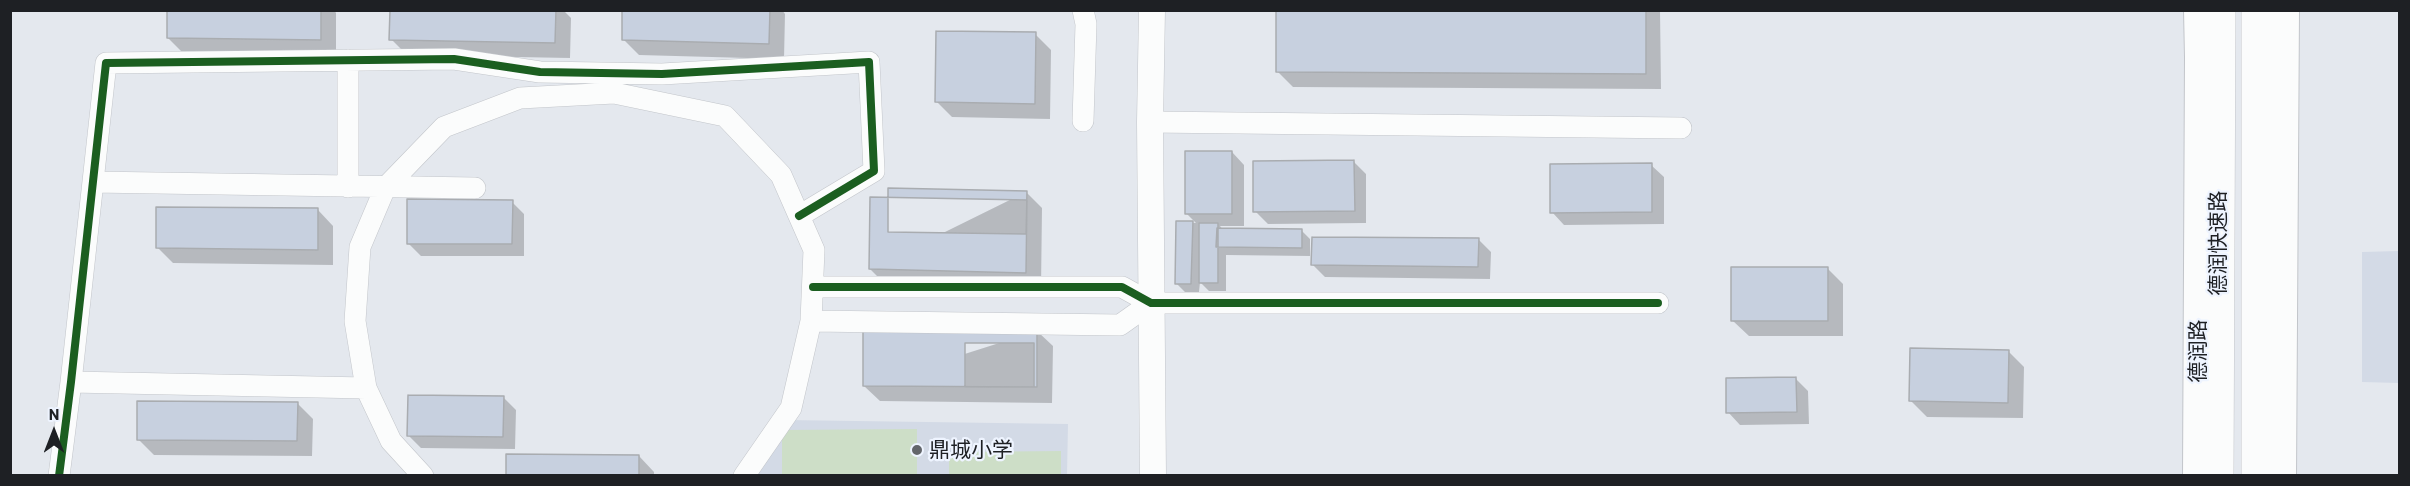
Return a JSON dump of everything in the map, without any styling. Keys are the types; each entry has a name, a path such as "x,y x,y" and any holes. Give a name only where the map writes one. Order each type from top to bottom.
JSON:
{"highway":[{"name":"德润快速路","path":"2217,476 2219,10"},
{"name":"德润快速路","path":"2258,10 2258,476"}],"main road":[{"name":"德润路","path":"2197,476 2198,10"},
{"path":"2282,476 2285,10"}],"street":[{"path":"1083,10 1086,24 1083,121"},
{"path":"1152,10 1150,122 1153,476"},
{"path":"59,476 106,63 454,59 614,83 725,116 781,175 814,250 810,321 791,408 744,476"},
{"path":"348,60 348,187"},
{"path":"423,476 391,441 366,388 355,321 360,247 385,188 444,127 519,98 662,74 869,62 874,171 799,216"},
{"path":"1150,122 1682,128"},
{"path":"93,182 475,188"},
{"path":"813,287 1122,286 1151,303 1658,303"},
{"path":"810,321 1120,325 1151,303"},
{"path":"71,382 366,388"}],"shaded area":[{"path":"2399,251 2399,383 2362,382 2362,252"},
{"name":"鼎城小学","path":"785,420 1068,424 1067,475 751,476"}],"green space":[{"path":"917,429 917,475 782,475 782,430"},
{"path":"1061,451 1061,475 949,475 949,460 958,452"}],"building":[{"path":"167,10 321,10 321,40 167,38"},
{"path":"390,10 556,10 555,43 389,40"},
{"path":"622,10 770,10 769,44 622,40"},
{"path":"1276,10 1646,10 1646,74 1276,72"},
{"path":"936,31 1036,32 1035,104 935,102"},
{"path":"1185,151 1232,151 1232,214 1185,214"},
{"path":"1354,160 1355,211 1253,212 1253,161"},
{"path":"1652,163 1652,212 1550,213 1550,164"},
{"path":"888,188 1027,191 1026,234 888,232"},
{"path":"870,197 1027,200 1026,273 869,269"},
{"path":"407,199 513,200 512,244 407,244"},
{"path":"156,207 318,208 318,250 156,248"},
{"path":"1176,221 1193,221 1191,284 1175,284"},
{"path":"1199,223 1218,223 1218,283 1199,283"},
{"path":"1217,228 1302,229 1302,248 1216,247"},
{"path":"1312,237 1479,238 1478,267 1311,265"},
{"path":"1731,267 1828,267 1828,321 1731,321"},
{"path":"863,328 1037,329 1037,387 863,386"},
{"path":"965,343 1034,343 1034,387 965,387"},
{"path":"1910,348 2009,350 2008,403 1909,401"},
{"path":"1796,377 1797,412 1726,413 1726,378"},
{"path":"408,395 504,396 503,437 407,436"},
{"path":"137,401 298,402 297,441 137,440"},
{"path":"506,454 639,455 639,476 506,476"}],"cycle path":[{"path":"59,476 106,63 454,59 540,72 662,74 869,62 874,171 799,216"},
{"path":"813,287 1122,287 1151,303 1658,303"}],"place":[{"name":"鼎城小学","path":"917,450"}]}
